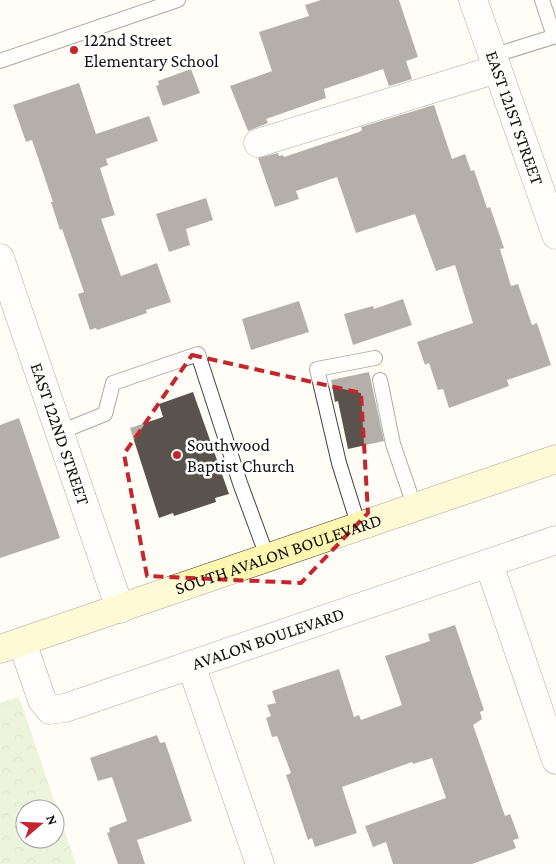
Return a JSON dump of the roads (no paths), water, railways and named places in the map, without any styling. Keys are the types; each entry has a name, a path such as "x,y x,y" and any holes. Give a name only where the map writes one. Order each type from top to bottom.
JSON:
{"main road":[{"name":"SOUTH AVALON BOULEVARD","path":"11,646 556,460"}],"street":[{"name":"EAST 121ST STREET","path":"473,0 556,235"},
{"path":"258,143 495,62"},
{"name":"EAST 122ND STREET","path":"0,258 120,610"},
{"name":"AVALON BOULEVARD","path":"11,646 42,700 50,710 65,708 556,540"},
{"path":"489,564 556,760"},
{"path":"191,665 260,864"}],"lane":[{"path":"0,61 178,0"},
{"path":"495,62 555,36 542,0"},
{"path":"60,432 104,414 113,383 198,354 240,484 268,559"},
{"path":"360,527 339,463 317,369 375,358"},
{"path":"380,380 393,444 415,508"}],"place":[{"name":"122nd Street Elementary School","path":"74,50"},
{"name":"Southwood Baptist Church","path":"177,455"}]}
